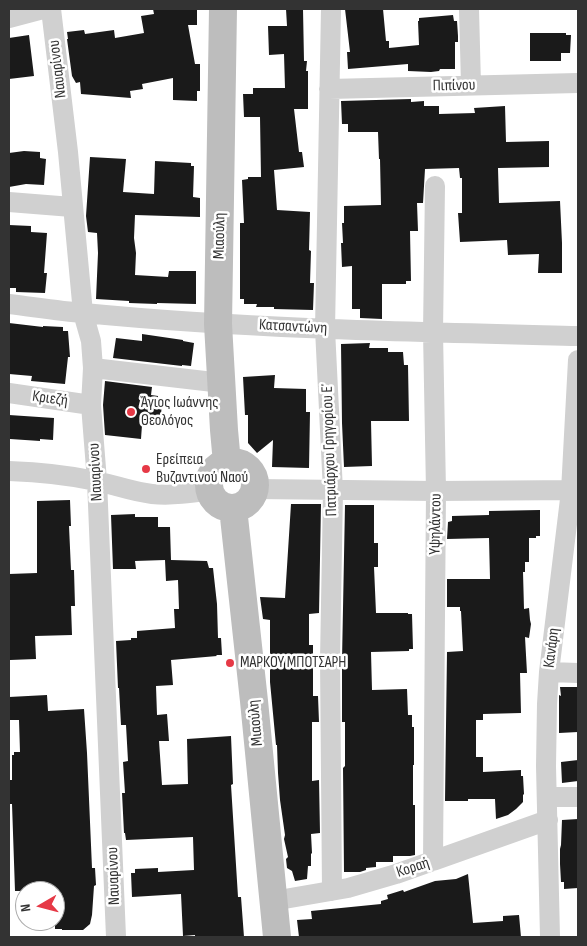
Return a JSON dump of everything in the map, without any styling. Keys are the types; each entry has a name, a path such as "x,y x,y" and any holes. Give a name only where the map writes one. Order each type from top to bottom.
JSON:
{"street":[{"path":"9,18 43,9"},
{"name":"Ναυαρίνου","path":"51,9 68,152 83,313 91,341 93,368 92,405 97,481 116,937"},
{"name":"Μιαούλη","path":"222,9 218,324 227,462"},
{"name":"Πατριάρχου Γρηγορίου Ε΄","path":"331,9 325,329 333,491 330,660 332,891"},
{"path":"469,9 471,85"},
{"name":"Πιπίνου","path":"329,89 578,83"},
{"name":"Υψηλάντου","path":"433,862 436,491 433,332 435,186"},
{"path":"9,202 72,207"},
{"name":"Κατσαντώνη","path":"9,304 83,313 218,324 578,336"},
{"name":"Κανάρη","path":"550,937 547,704 549,672 575,490 578,360"},
{"path":"93,368 222,383"},
{"name":"Κριεζή","path":"9,393 92,405"},
{"path":"237,462 244,465 250,471 254,478 255,489 245,504 233,508 224,507 212,497 209,482 211,475 222,464 237,462"},
{"path":"9,471 59,475 97,481 151,494 210,490"},
{"path":"255,489 333,491 575,490"},
{"name":"Μιαούλη","path":"233,508 277,937"},
{"path":"549,672 578,672"},
{"path":"547,797 578,797"},
{"name":"Κοραή","path":"273,901 348,888 396,874 548,820"}],"building":[{"path":"153,9 197,9 197,25 188,25 195,64 200,64 200,91 197,91 197,101 173,100 173,78 142,84 143,89 130,91 131,98 81,94 80,82 76,83 72,76 67,32 84,30 85,34 114,30 115,38 144,33 141,16 154,14"},
{"path":"286,9 303,9 304,61 307,61 306,71 308,71 308,109 294,109 299,152 302,152 304,167 274,170 277,210 310,212 310,283 314,283 313,310 256,307 257,304 244,304 244,299 240,299 240,223 244,223 242,180 248,179 248,177 261,177 260,117 244,117 243,94 253,94 253,88 285,88 284,54 269,55 268,26 287,26"},
{"path":"345,9 383,9 386,41 389,41 389,48 419,45 419,18 453,15 454,21 457,21 458,36 458,42 455,42 455,69 440,69 439,71 431,72 408,71 408,64 348,69 347,52 350,52"},
{"path":"530,33 566,33 566,35 571,35 570,53 561,53 561,61 530,61"},
{"path":"29,35 34,76 9,79 9,38"},
{"path":"411,99 411,102 424,101 424,106 439,106 439,114 475,113 474,108 505,106 506,142 549,141 549,167 498,168 499,203 560,201 562,273 538,273 539,254 508,255 507,240 460,242 458,213 462,213 462,178 460,178 459,168 425,169 423,203 417,203 418,231 410,231 411,281 406,281 406,284 382,284 382,319 360,318 360,309 352,309 352,266 342,267 341,243 343,243 342,223 344,223 344,206 381,205 380,159 378,132 348,132 348,124 342,124 341,101"},
{"path":"24,151 40,152 40,158 46,159 44,185 26,184 9,187 9,153"},
{"path":"90,157 126,159 123,192 154,194 155,161 191,163 191,166 194,166 193,197 200,198 200,217 135,215 134,238 136,253 135,275 168,277 169,271 196,271 196,304 129,303 129,301 96,299 97,233 88,232 86,216"},
{"path":"9,225 31,226 31,232 47,233 44,273 47,273 45,293 16,292 16,288 9,288"},
{"path":"9,323 63,327 63,331 68,331 70,357 68,357 65,384 31,381 32,376 9,374"},
{"path":"142,334 194,343 191,366 113,358 116,338 142,341"},
{"path":"370,343 369,348 388,348 388,352 403,352 404,365 408,365 409,421 371,421 372,466 344,467 341,344"},
{"path":"275,375 274,388 306,389 306,412 310,412 309,468 272,467 273,440 257,453 248,443 248,415 245,415 243,377"},
{"name":"Άγιος Ιωάννης Θεολόγος","path":"105,381 152,387 151,395 158,396 157,403 162,403 160,426 142,425 141,439 105,435 103,405"},
{"path":"9,415 54,418 53,440 10,439"},
{"path":"70,500 71,570 74,570 75,606 71,606 72,635 35,636 36,659 10,660 9,574 37,573 37,501"},
{"path":"291,504 321,504 319,613 309,614 309,645 313,645 313,696 318,696 319,722 312,722 312,781 319,780 320,833 311,834 311,866 308,866 307,879 295,881 292,871 287,868 286,859 288,857 280,800 277,745 270,682 270,620 263,619 260,597 285,598"},
{"path":"345,505 374,505 374,543 378,543 378,567 374,567 376,613 412,614 413,649 409,649 409,651 371,652 372,690 407,689 408,715 412,715 412,727 414,727 413,805 415,805 415,855 393,856 393,862 376,862 376,867 366,868 366,870 360,872 344,872 343,768 345,766 345,722 342,722 342,660"},
{"path":"540,510 540,536 529,538 529,562 525,562 525,572 523,572 524,609 529,608 531,624 529,638 525,637 527,673 520,673 521,713 483,714 483,720 476,720 476,757 483,757 483,772 521,770 521,776 523,776 523,802 508,815 496,819 495,799 445,801 447,652 463,651 461,611 460,607 447,607 447,579 490,579 489,538 447,539 448,522 452,521 452,516 489,515 489,511"},
{"path":"135,514 135,517 158,517 158,527 170,527 171,560 207,561 209,568 213,568 218,638 221,638 222,655 171,660 173,685 156,686 157,715 167,714 169,741 159,741 162,785 188,784 187,739 231,736 233,784 231,785 238,897 241,897 244,937 183,936 181,894 132,897 131,873 135,873 135,869 158,868 158,872 194,870 193,837 126,840 124,833 122,793 125,793 123,762 128,761 126,725 121,725 116,641 137,638 137,631 175,628 174,609 179,609 178,580 166,581 165,560 135,561 136,569 113,569 111,515"},
{"path":"560,687 578,687 578,732 559,733"},
{"path":"47,695 48,711 84,709 92,868 95,868 96,885 94,886 90,924 83,930 65,930 65,881 15,881 15,891 12,804 9,804 9,780 12,780 12,755 14,755 14,752 20,752 19,720 9,720 9,697"},
{"path":"578,760 578,781 562,783 561,762"},
{"path":"578,819 578,888 564,889 564,882 561,882 560,864 562,820"},
{"path":"468,874 473,923 503,921 503,916 519,915 521,937 299,937 297,920 312,919 311,911 381,904 381,901 388,899 387,895 403,890 404,892 435,881 456,879"}],"place":[{"name":"Άγιος Ιωάννης Θεολόγος","path":"131,412"},
{"name":"Ερείπεια Βυζαντινού Ναού","path":"146,469"},
{"name":"ΜΑΡΚΟΥ ΜΠΟΤΣΑΡΗ","path":"230,663"}]}
